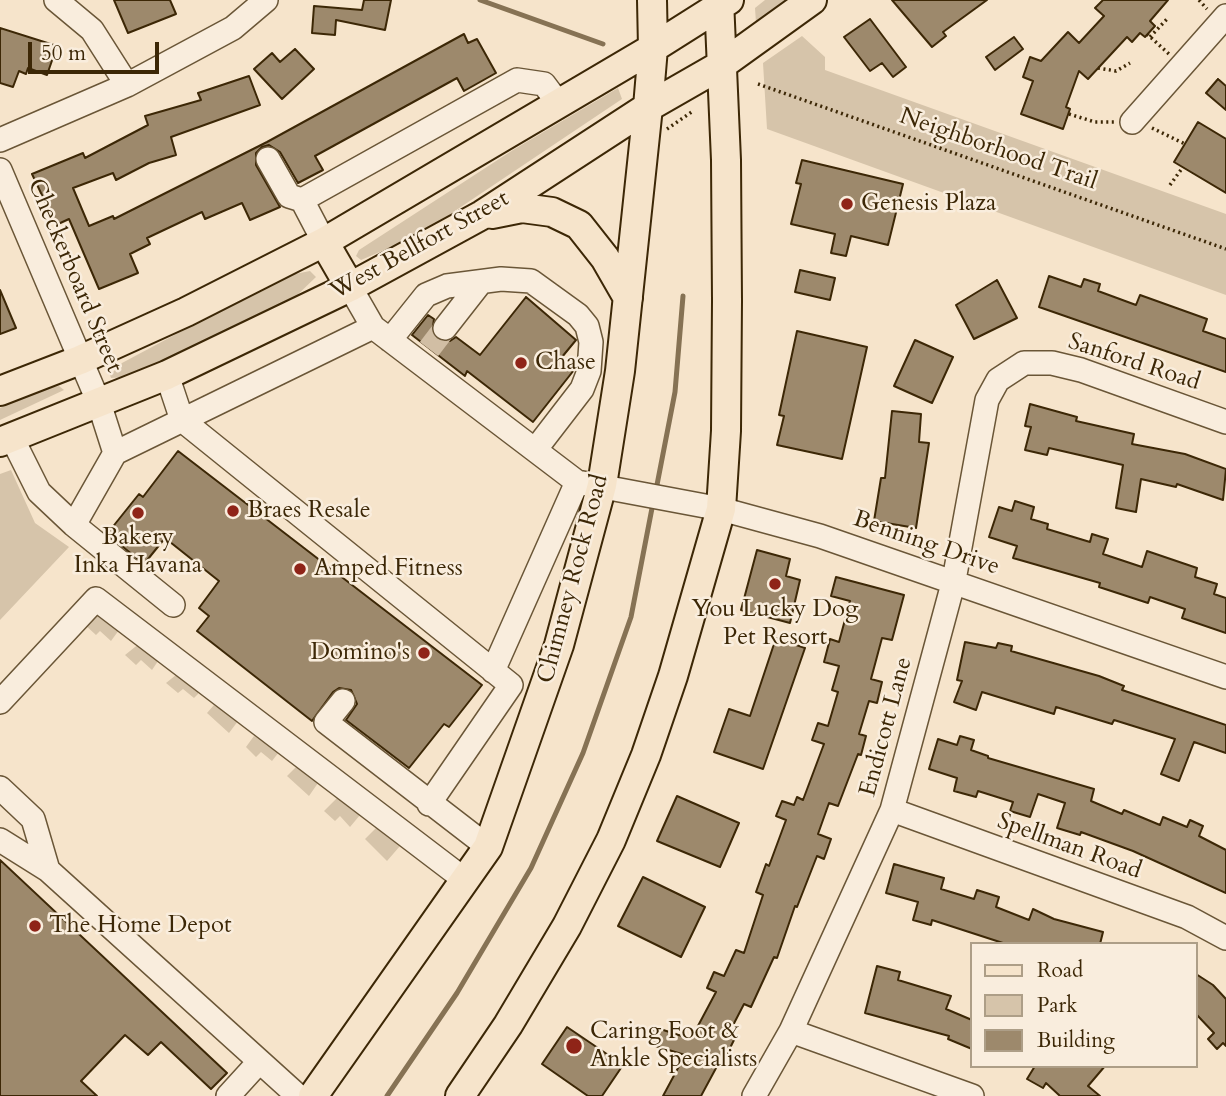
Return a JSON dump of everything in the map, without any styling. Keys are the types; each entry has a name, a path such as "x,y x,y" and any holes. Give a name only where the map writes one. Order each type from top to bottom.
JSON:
{"main road":[{"name":"Chimney Rock Road","path":"313,1096 488,847 559,645 589,484 620,371 648,107 653,48 652,0"},
{"name":"West Bellfort Street","path":"6,440 167,375 350,287 482,215 648,107 723,64 812,0"},
{"name":"West Bellfort Street","path":"0,391 80,360 186,312 324,242 653,48 722,2"},
{"path":"460,1096 508,1025 567,926 611,840 646,755 673,676 721,509 726,431 727,301 722,2"},
{"path":"482,215 522,208 552,212 579,225 606,258 628,298"},
{"path":"324,242 350,287"}],"street":[{"path":"56,0 92,30 127,85"},
{"path":"0,139 127,85 233,29 266,0"},
{"path":"1132,122 1226,16"},
{"path":"302,200 517,80 544,84 559,104"},
{"path":"268,159 289,196 302,200 324,242"},
{"name":"Checkerboard Street","path":"0,170 99,403 115,453"},
{"path":"74,525 115,453 381,334 426,295 447,286 531,281 578,315 587,326 592,342 589,371 582,389 535,450"},
{"path":"445,328 481,282"},
{"path":"350,287 381,334 424,356 535,450 589,484 564,516 493,671"},
{"name":"Sanford Road","path":"1024,363 1052,363 1081,370 1226,422"},
{"name":"Endicott Lane","path":"754,1096 791,1031 891,810 954,580 987,400 998,380 1024,363"},
{"path":"167,375 182,421 511,685 423,799 389,823"},
{"path":"6,440 39,492 74,525 173,605"},
{"name":"Benning Drive","path":"589,484 721,509 821,536 954,580 1226,677"},
{"path":"0,702 96,599 465,880"},
{"path":"343,701 326,722 488,847"},
{"path":"0,788 33,819 48,870"},
{"name":"Spellman Road","path":"891,810 1187,917 1226,939"},
{"path":"0,840 48,870 298,1096"},
{"path":"791,1031 972,1096"},
{"path":"228,1096 259,1062"}],"path":[{"path":"1168,18 1149,35 1182,65"},
{"path":"1098,68 1116,71 1130,63"},
{"name":"Neighborhood Trail","path":"758,84 1226,249"},
{"path":"665,130 693,111"},
{"path":"1069,114 1095,122 1132,122 1185,144"},
{"path":"1171,185 1183,167"}],"green space":[{"path":"765,0 788,0 756,23 755,8"},
{"path":"802,36 825,57 825,70 1226,214 1226,295 767,129 763,63"},
{"path":"618,88 622,99 419,235 361,260 356,256 359,250 513,150"},
{"path":"310,271 316,277 289,303 126,377 111,378 110,375 122,363 285,276"},
{"path":"59,386 64,390 0,420 0,408 37,390"},
{"path":"11,470 35,523 69,547 0,620 0,474"},
{"path":"94,614 119,630 111,641 100,631 96,635 84,624"},
{"path":"140,643 158,661 152,670 141,660 136,665 125,655"},
{"path":"176,675 198,692 194,698 183,689 178,693 166,683"},
{"path":"214,705 238,721 229,733 207,713"},
{"path":"254,736 279,752 272,761 261,752 256,757 246,747"},
{"path":"296,767 318,783 309,796 287,776"},
{"path":"337,798 360,815 350,827 340,816 335,821 324,811"},
{"path":"376,828 400,846 387,861 365,839"}],"building":[{"path":"114,0 170,0 176,14 128,33"},
{"path":"364,0 391,0 385,30 336,20 335,35 312,33 314,6 362,10"},
{"path":"892,0 987,0 943,32 946,36 932,47"},
{"path":"1103,0 1168,0 1150,21 1155,26 1145,37 1140,33 1132,42 1127,37 1088,79 1079,71 1066,107 1070,109 1063,129 1021,114 1033,81 1023,77 1030,57 1041,61 1068,32 1079,43 1104,16 1095,8"},
{"path":"870,19 906,67 893,77 882,63 870,71 844,37"},
{"path":"0,28 57,46 47,75 28,68 26,74 19,71 13,87 0,83"},
{"path":"464,34 468,43 477,39 496,73 464,91 457,78 315,156 323,170 298,183 280,152 269,145 262,147 256,153 256,165 280,207 250,220 242,203 205,219 202,212 147,238 150,244 130,254 138,273 99,289 69,219 56,225 32,174 83,153 85,158 148,125 145,116 201,100 198,93 249,76 260,105 171,137 176,155 149,163 116,180 113,173 73,188 89,226 113,216 114,219 267,142"},
{"path":"1014,37 1023,49 995,70 986,57"},
{"path":"295,49 314,69 282,99 254,69 272,53 280,62"},
{"path":"1218,79 1226,86 1226,110 1206,93"},
{"path":"1198,122 1226,139 1226,193 1174,162"},
{"name":"Genesis Plaza","path":"802,160 903,184 888,245 851,236 846,256 831,253 835,234 791,224 801,184 796,183"},
{"path":"800,270 835,278 830,300 795,292"},
{"path":"1049,276 1081,287 1084,279 1100,284 1098,291 1136,305 1140,295 1207,319 1203,331 1226,339 1226,372 1039,307"},
{"path":"997,280 1017,318 974,339 956,305"},
{"path":"0,290 16,328 0,334"},
{"name":"Chase","path":"526,297 576,340 562,357 574,370 533,422 467,371 465,376 412,335 428,315 434,319 432,333 437,339 450,341 456,337 480,355"},
{"path":"797,331 867,347 842,459 777,445 784,416 779,415"},
{"path":"915,340 953,357 932,403 894,386"},
{"path":"1030,404 1077,417 1076,421 1134,434 1132,444 1185,454 1226,469 1223,500 1177,484 1176,487 1141,479 1136,512 1116,508 1123,465 1049,448 1047,455 1025,450 1031,427 1025,426"},
{"path":"892,411 921,414 919,442 929,443 916,528 874,521 881,478 885,478"},
{"path":"178,451 482,685 449,727 444,724 409,768 346,720 357,704 351,690 339,688 333,692 312,721 197,631 209,616 199,608 219,581 165,538 144,564 107,534 139,494 143,497"},
{"path":"1015,501 1034,507 1031,519 1048,524 1047,529 1090,542 1092,534 1108,539 1103,554 1142,567 1147,551 1197,568 1195,577 1217,584 1214,594 1226,598 1226,633 1182,618 1185,609 1150,597 1148,603 1099,587 1100,583 1013,558 1017,546 989,537 999,507 1012,511"},
{"name":"You Lucky Dog Pet Resort","path":"757,550 790,559 786,576 800,580 790,623 741,610"},
{"path":"836,577 904,595 892,640 882,638 871,679 882,682 877,703 869,701 859,734 866,736 861,755 858,754 838,806 829,803 818,834 831,839 824,859 817,856 797,907 795,906 777,958 774,957 751,1007 744,1004 728,1035 735,1038 725,1058 722,1057 701,1096 663,1096 685,1055 649,1044 654,1027 691,1039 716,992 707,988 714,972 724,976 736,950 744,953 763,895 756,892 786,820 776,816 782,801 794,805 797,797 803,800 824,744 812,740 818,723 828,726 838,692 832,690 839,666 824,662 830,639 839,642 850,601 831,596"},
{"path":"776,638 805,648 763,769 714,752 729,709 750,716"},
{"path":"965,642 996,648 998,643 1012,646 1011,651 1099,676 1124,686 1122,690 1226,725 1226,753 1194,742 1179,781 1161,774 1175,739 1114,720 1112,724 1056,707 1054,714 982,692 976,710 954,702 962,681 957,680"},
{"path":"960,736 974,740 971,750 988,758 1094,789 1091,801 1122,814 1124,810 1160,825 1163,817 1187,827 1190,820 1203,826 1199,836 1226,850 1226,893 1133,851 1081,832 1080,835 1057,828 1065,803 1038,794 1030,817 1010,811 1013,802 978,791 976,797 954,791 957,778 929,769 938,739 957,745"},
{"path":"677,796 739,823 720,867 657,841"},
{"name":"The Home Depot","path":"0,860 227,1073 211,1089 161,1042 148,1055 125,1035 81,1081 97,1096 0,1096"},
{"path":"894,864 944,878 941,889 974,899 977,890 999,897 996,907 1029,920 1033,909 1054,919 1103,932 1100,942 1000,942 932,920 931,925 913,920 918,902 886,893"},
{"path":"643,877 705,907 681,957 618,926"},
{"path":"877,966 900,972 898,980 951,996 946,1009 970,1019 970,1048 948,1039 949,1036 865,1013"},
{"path":"1198,975 1213,985 1226,999 1226,1046 1223,1043 1217,1049 1208,1039 1214,1033 1198,1016"},
{"name":"Caring Foot & Ankle Specialists","path":"567,1027 623,1065 602,1096 588,1096 542,1064"},
{"path":"1034,1068 1103,1068 1088,1086 1100,1096 1060,1096 1046,1083 1043,1088 1027,1079"}],"waterway":[{"path":"480,0 603,44"},
{"path":"656,490 675,392 683,296"},
{"path":"387,1096 457,993 531,868 583,753 631,617 653,503"}],"tunnel":[{"path":"429,349 445,328"}],"place":[{"name":"Genesis Plaza","path":"847,204"},
{"name":"Chase","path":"521,363"},
{"name":"Braes Resale","path":"233,511"},
{"name":"Bakery Inka Havana","path":"138,513"},
{"name":"Amped Fitness","path":"300,569"},
{"name":"You Lucky Dog Pet Resort","path":"775,584"},
{"name":"Domino's","path":"424,653"},
{"name":"The Home Depot","path":"35,926"},
{"name":"Caring Foot & Ankle Specialists","path":"574,1046"}]}
